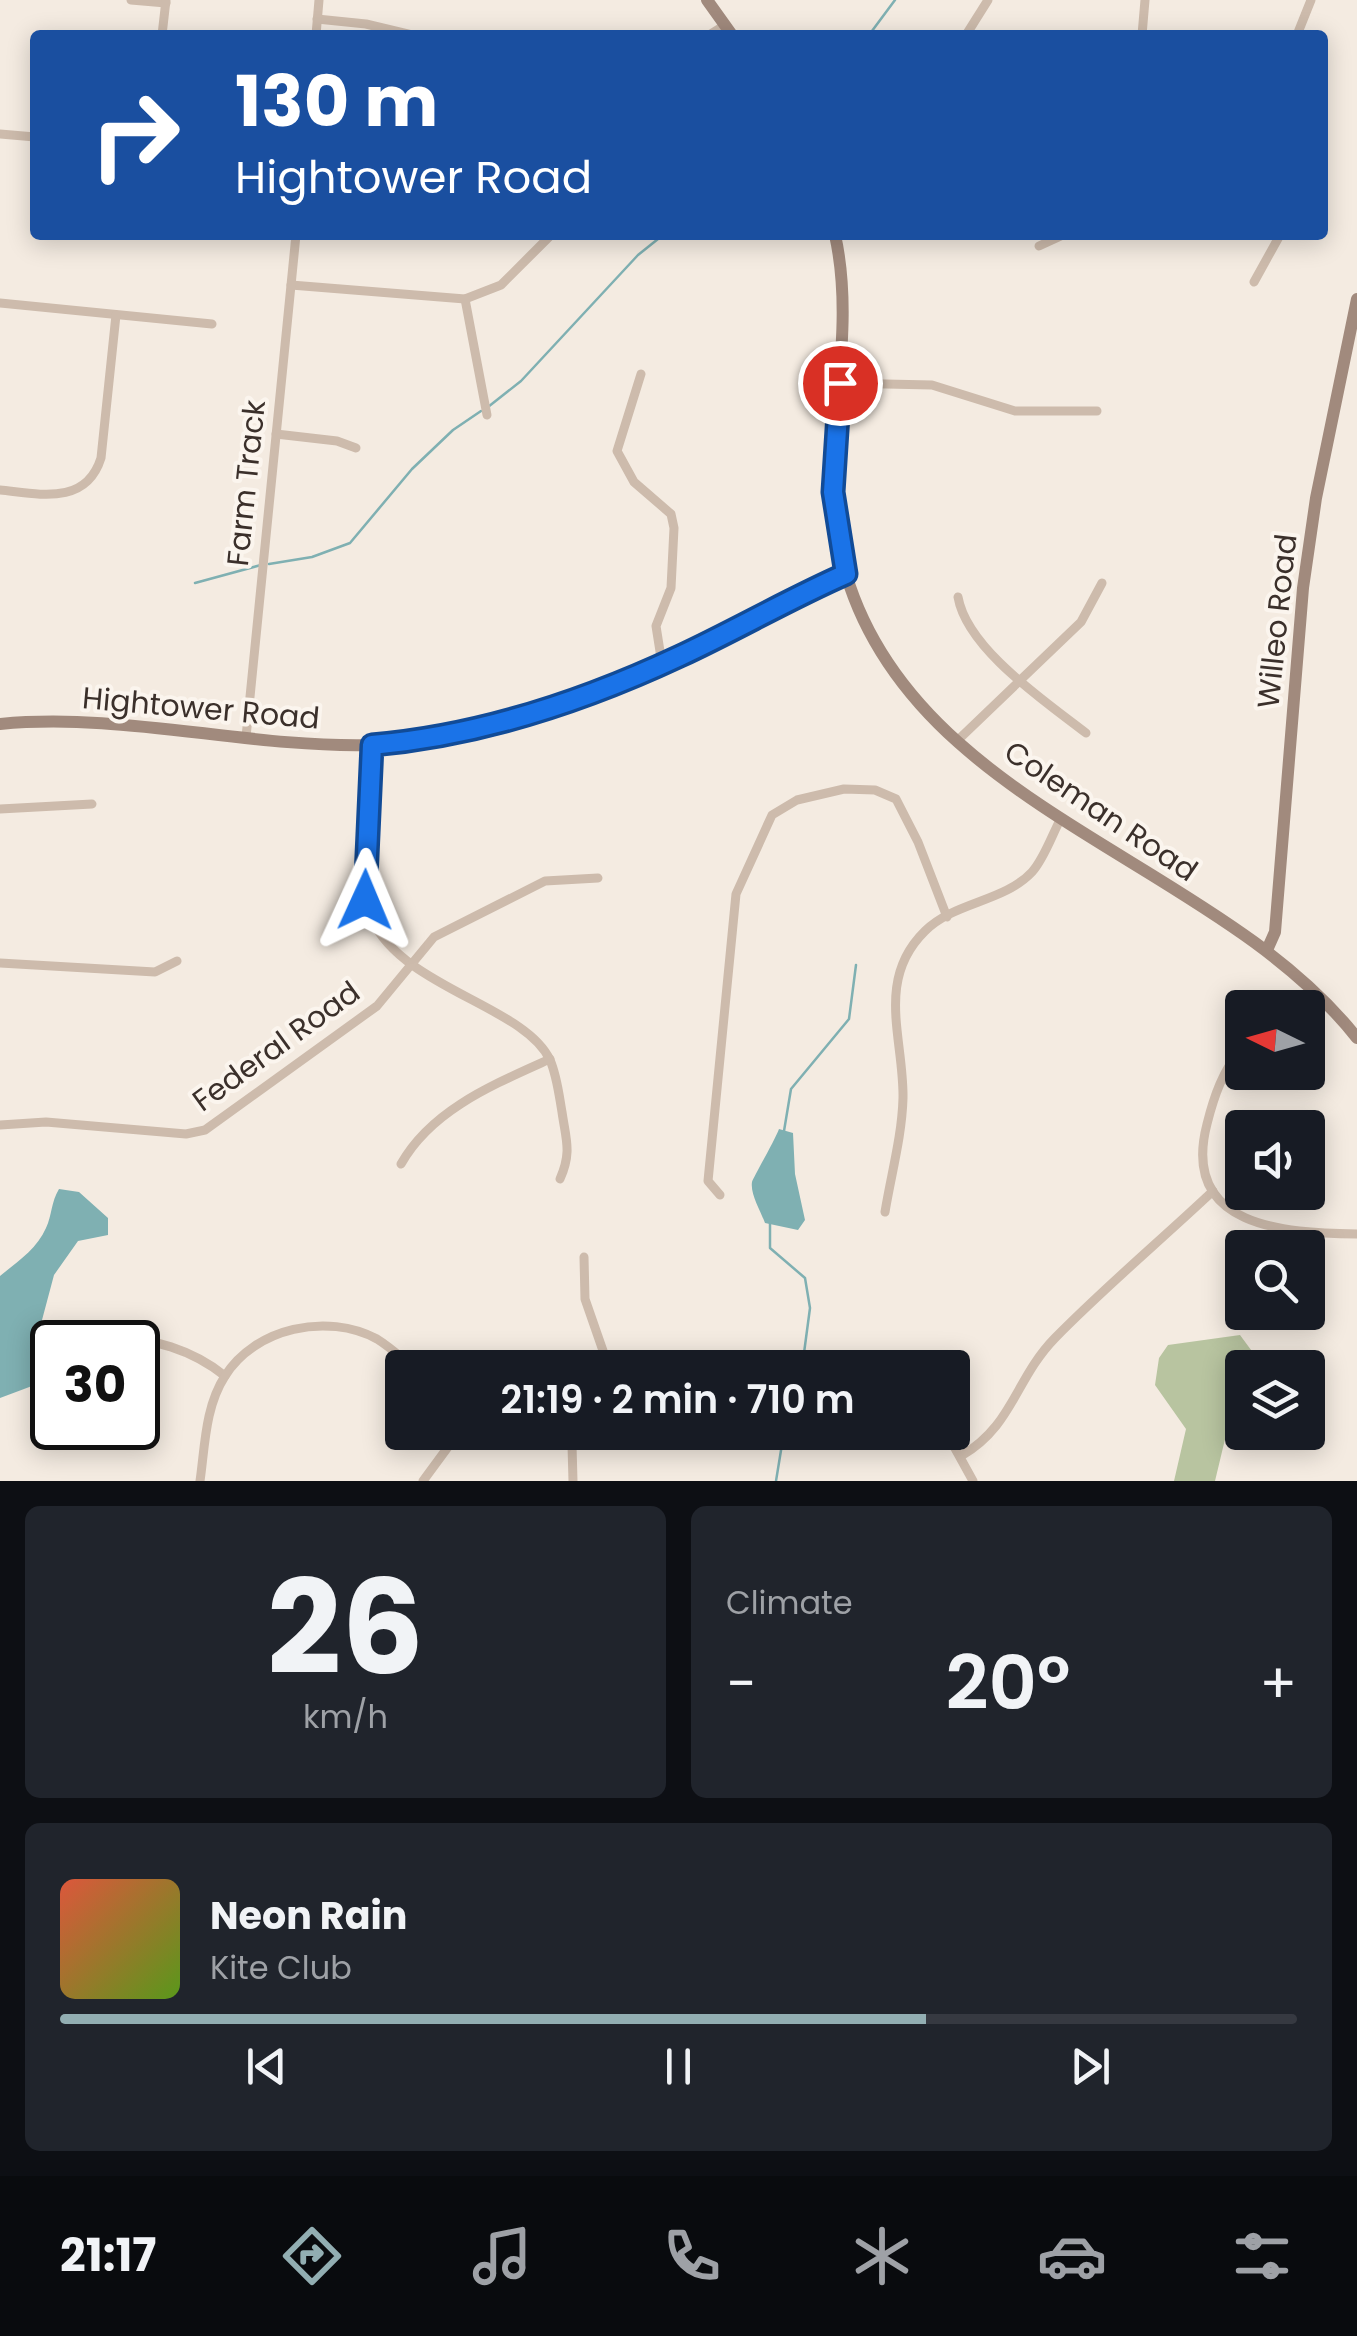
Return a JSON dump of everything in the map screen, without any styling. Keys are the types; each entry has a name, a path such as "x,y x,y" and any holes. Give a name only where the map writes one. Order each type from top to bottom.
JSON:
{"street":[{"path":"131,0 166,2 163,30"},
{"path":"317,30 320,0"},
{"path":"707,0 728,30"},
{"path":"969,30 988,0"},
{"path":"1143,30 1146,0"},
{"path":"1299,30 1311,0"},
{"path":"318,19 391,30"},
{"path":"0,134 30,137"},
{"name":"Farm Track","path":"246,737 295,240"},
{"path":"291,284 465,299 501,285 546,240"},
{"name":"Coleman Road","path":"836,240 842,277 833,492 846,574 862,618 886,659 958,740 992,770 1267,950 1314,988 1357,1038"},
{"path":"1039,246 1052,240"},
{"path":"1254,282 1277,240"},
{"path":"465,299 487,415"},
{"name":"Willeo Road","path":"1267,950 1275,932 1303,588 1316,498 1357,299"},
{"path":"0,303 212,324"},
{"path":"0,490 66,494 80,489 93,476 101,458 116,314"},
{"path":"641,374 617,451 634,482 671,514 674,528 671,588 656,626 662,664"},
{"path":"840,383 932,385 989,405 1032,412 1097,410"},
{"path":"276,434 337,441 356,448"},
{"name":"Hightower Road","path":"0,724 78,723 372,745 420,741 485,726 662,664 846,574"},
{"path":"958,740 1081,622 1102,583"},
{"path":"958,597 969,627 1021,680 1086,733"},
{"path":"372,745 365,900 380,934 412,962 456,994 526,1031 550,1058 569,1158 560,1179"},
{"path":"720,1195 708,1181 736,894 772,815 797,800 844,789 875,790 896,800 918,842 947,917"},
{"path":"0,809 92,804"},
{"path":"885,1212 903,1098 893,1017 902,960 926,929 1007,890 1032,872 1061,818"},
{"name":"Federal Road","path":"0,1125 46,1122 186,1134 205,1130 377,1006 434,937 532,886 558,878 598,878"},
{"path":"0,964 32,962 156,972 177,962"},
{"path":"401,1164 409,1150 459,1104 550,1058"},
{"path":"1225,1072 1204,1134 1204,1169 1213,1191 1232,1212 1258,1226 1357,1234"},
{"path":"961,1456 996,1430 1028,1373 1054,1339 1213,1191"},
{"path":"584,1258 584,1299 602,1350"},
{"path":"200,1481 208,1422 225,1376 263,1340 314,1327 365,1334 388,1350"},
{"path":"160,1346 206,1360 225,1376"},
{"path":"423,1481 446,1450"},
{"path":"572,1450 573,1481"},
{"path":"957,1450 973,1481"}],"green space":[{"path":"1240,1335 1251,1350 1225,1350 1225,1439 1215,1481 1174,1481 1186,1429 1155,1385 1159,1358 1168,1345"}],"water":[{"path":"779,1129 793,1133 795,1174 805,1220 798,1230 765,1223 753,1192 752,1182"},
{"path":"59,1189 79,1192 108,1218 108,1235 78,1241 54,1275 42,1320 30,1320 30,1387 0,1398 0,1276 42,1236"}],"waterway":[{"path":"873,30 895,0"},
{"path":"488,407 521,381 638,255 657,240"},
{"path":"269,564 312,557 350,543 412,469 453,430 481,411"},
{"path":"195,583 261,565"},
{"path":"784,1131 791,1089 849,1019 856,965"},
{"path":"770,1223 770,1248 805,1278 810,1308 804,1350"},
{"path":"776,1481 781,1450"}],"route":[{"path":"365,900 372,745 466,732 602,688 680,656 846,574 836,532 833,492 840,383"}]}
